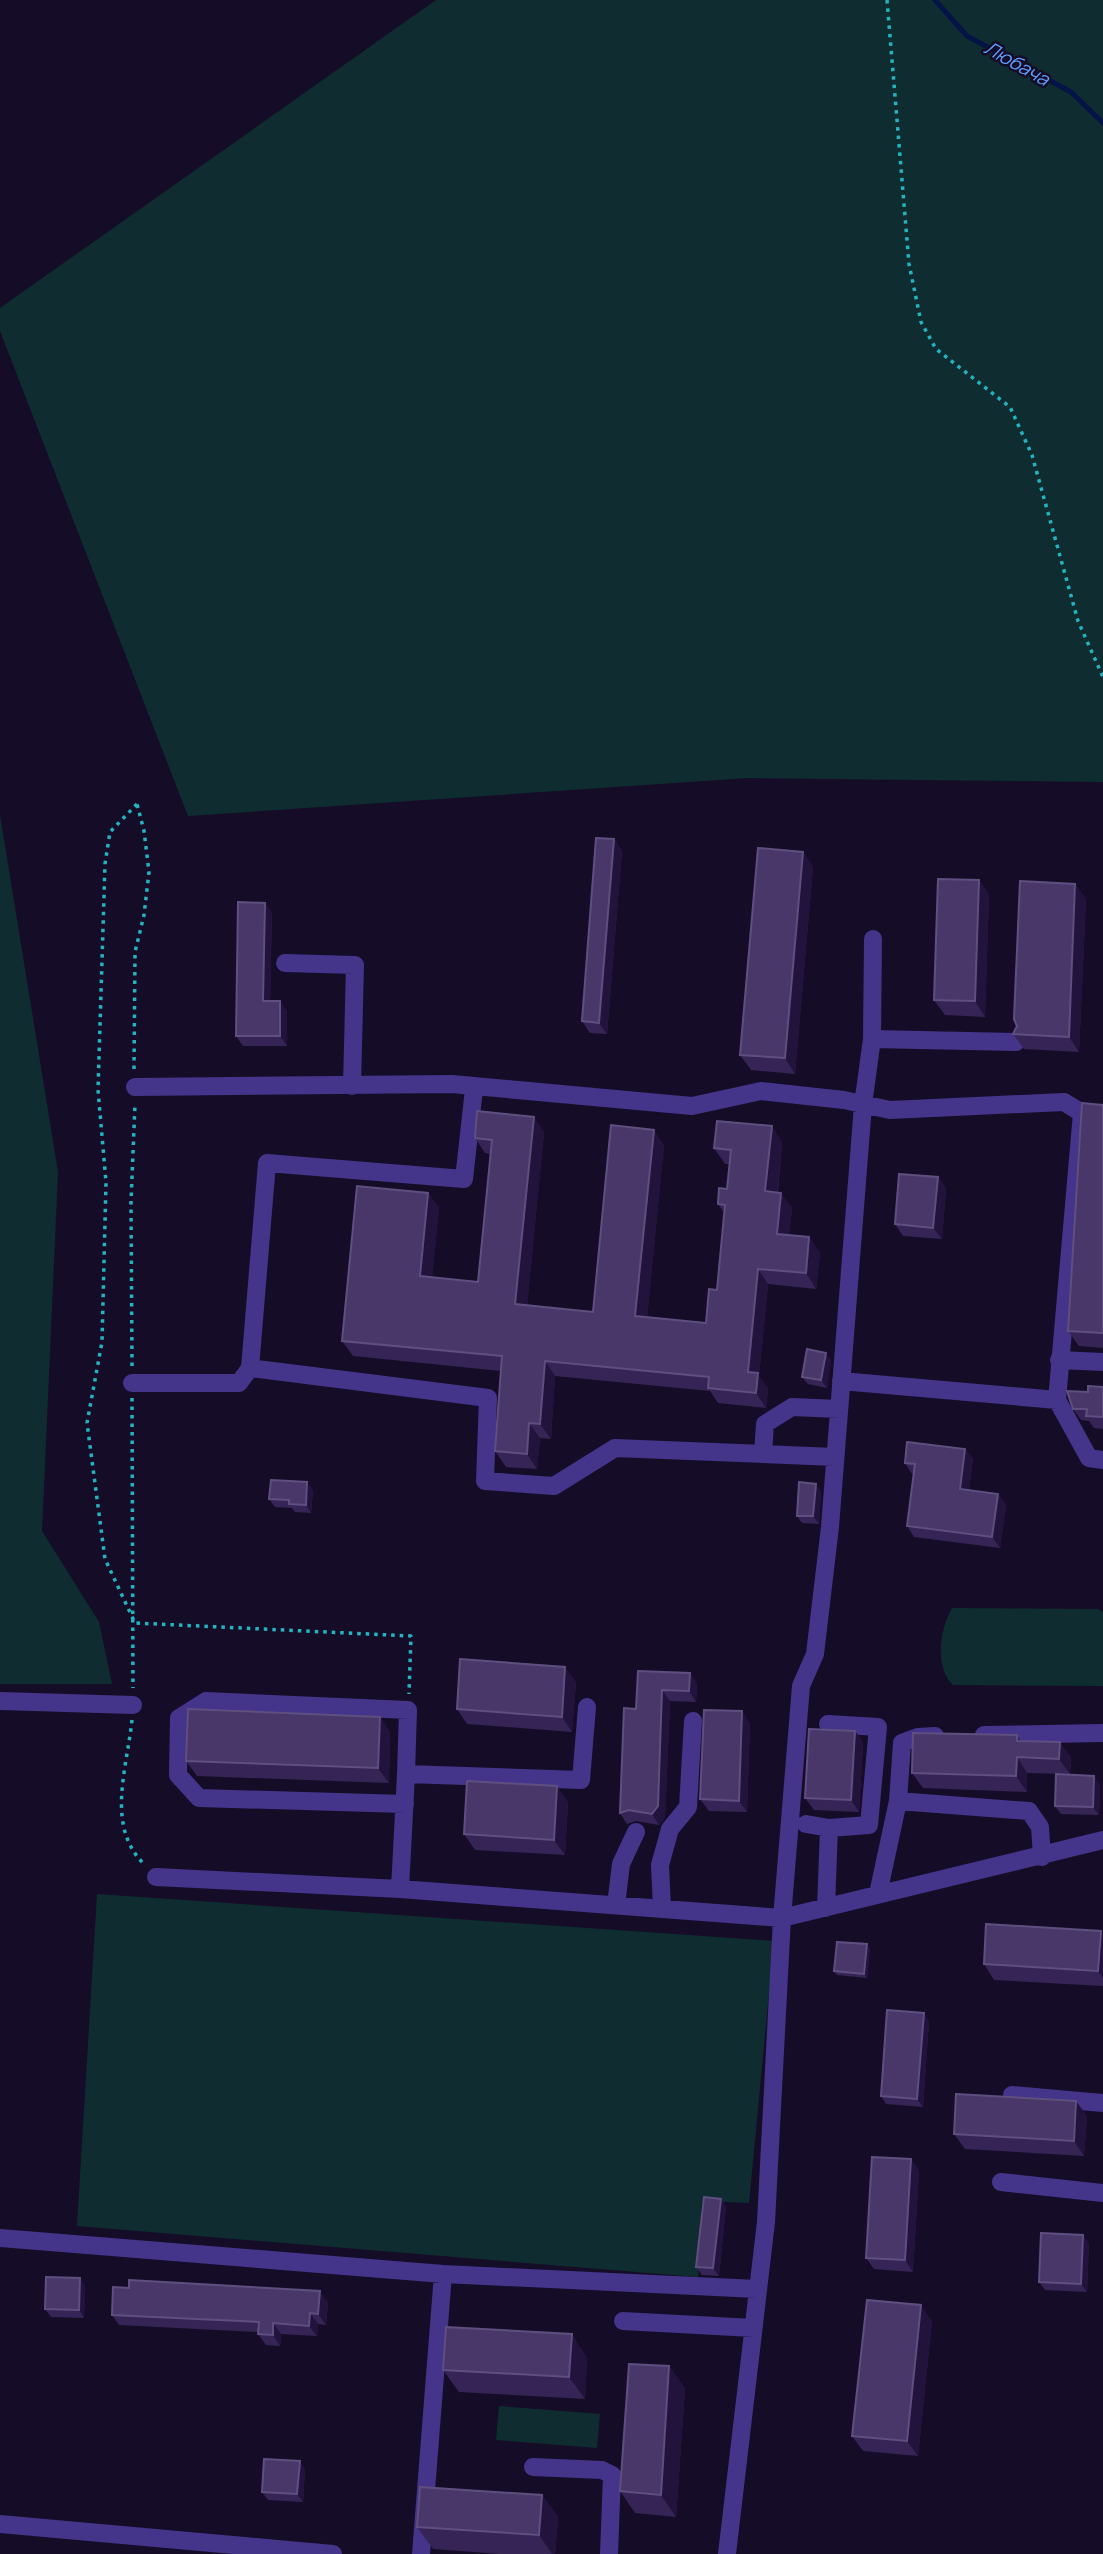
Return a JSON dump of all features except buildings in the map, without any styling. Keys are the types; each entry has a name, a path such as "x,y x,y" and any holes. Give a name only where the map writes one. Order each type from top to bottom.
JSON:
{"street":[{"path":"727,2554 766,2222 782,1918 801,1686 816,1654 835,1457 863,1105 872,1039 873,939"},
{"path":"285,964 355,965 352,1086"},
{"path":"872,1039 1016,1042"},
{"path":"135,1087 452,1084 474,1089 692,1106 761,1091 890,1110 1064,1102 1082,1113 1057,1400 1089,1458 1103,1460"},
{"path":"132,1384 239,1383 250,1368 267,1163 464,1179 474,1089"},
{"path":"1059,1360 1103,1362"},
{"path":"250,1368 488,1398 485,1481 554,1486 615,1448 835,1457"},
{"path":"841,1381 1057,1400"},
{"path":"762,1454 765,1424 792,1407 839,1409"},
{"path":"0,1701 133,1705"},
{"path":"400,1889 405,1804 408,1710 206,1701 179,1718 178,1775 199,1798 405,1804"},
{"path":"406,1774 581,1780 587,1707"},
{"path":"662,1908 660,1865 670,1829 688,1807 693,1721"},
{"path":"806,1824 830,1828 869,1825 878,1727 828,1724"},
{"path":"878,1894 898,1801 902,1742 918,1737 1103,1733"},
{"path":"898,1801 1029,1811 1040,1827 1042,1857"},
{"path":"826,1908 830,1828"},
{"path":"617,1905 621,1864 635,1832"},
{"path":"156,1877 400,1889 782,1918 1042,1857 1103,1840"},
{"path":"1012,2095 1103,2103"},
{"path":"1001,2182 1103,2193"},
{"path":"0,2238 443,2274 757,2289"},
{"path":"421,2554 443,2274"},
{"path":"623,2320 753,2328"},
{"path":"533,2467 602,2470 612,2475 609,2554"},
{"path":"0,2524 333,2554"}],"path":[{"path":"887,0 909,264 921,322 936,349 1010,407 1032,455 1078,621 1103,677"},
{"path":"135,1623 104,1559 88,1423 102,1342 106,1182 98,1090 104,864 110,832 137,804 144,831 149,872 144,915 135,952 132,1017 135,1087 131,1202 135,1623 133,1705 121,1822 126,1843 156,1877"},
{"path":"135,1623 411,1636 408,1710"}],"green space":[{"path":"436,0 1103,0 1103,782 748,778 188,816 0,331 0,308"},
{"path":"0,815 58,1172 42,1531 99,1622 112,1684 0,1684"},
{"path":"952,1608 1098,1609 1103,1612 1103,1686 953,1685 943,1668 941,1658 944,1626"},
{"path":"97,1894 774,1941 749,2203 702,2201 698,2277 77,2226"},
{"path":"499,2406 600,2414 597,2448 496,2440"}],"waterway":[{"name":"Любача","path":"935,0 967,36 1071,92 1103,123"}]}
